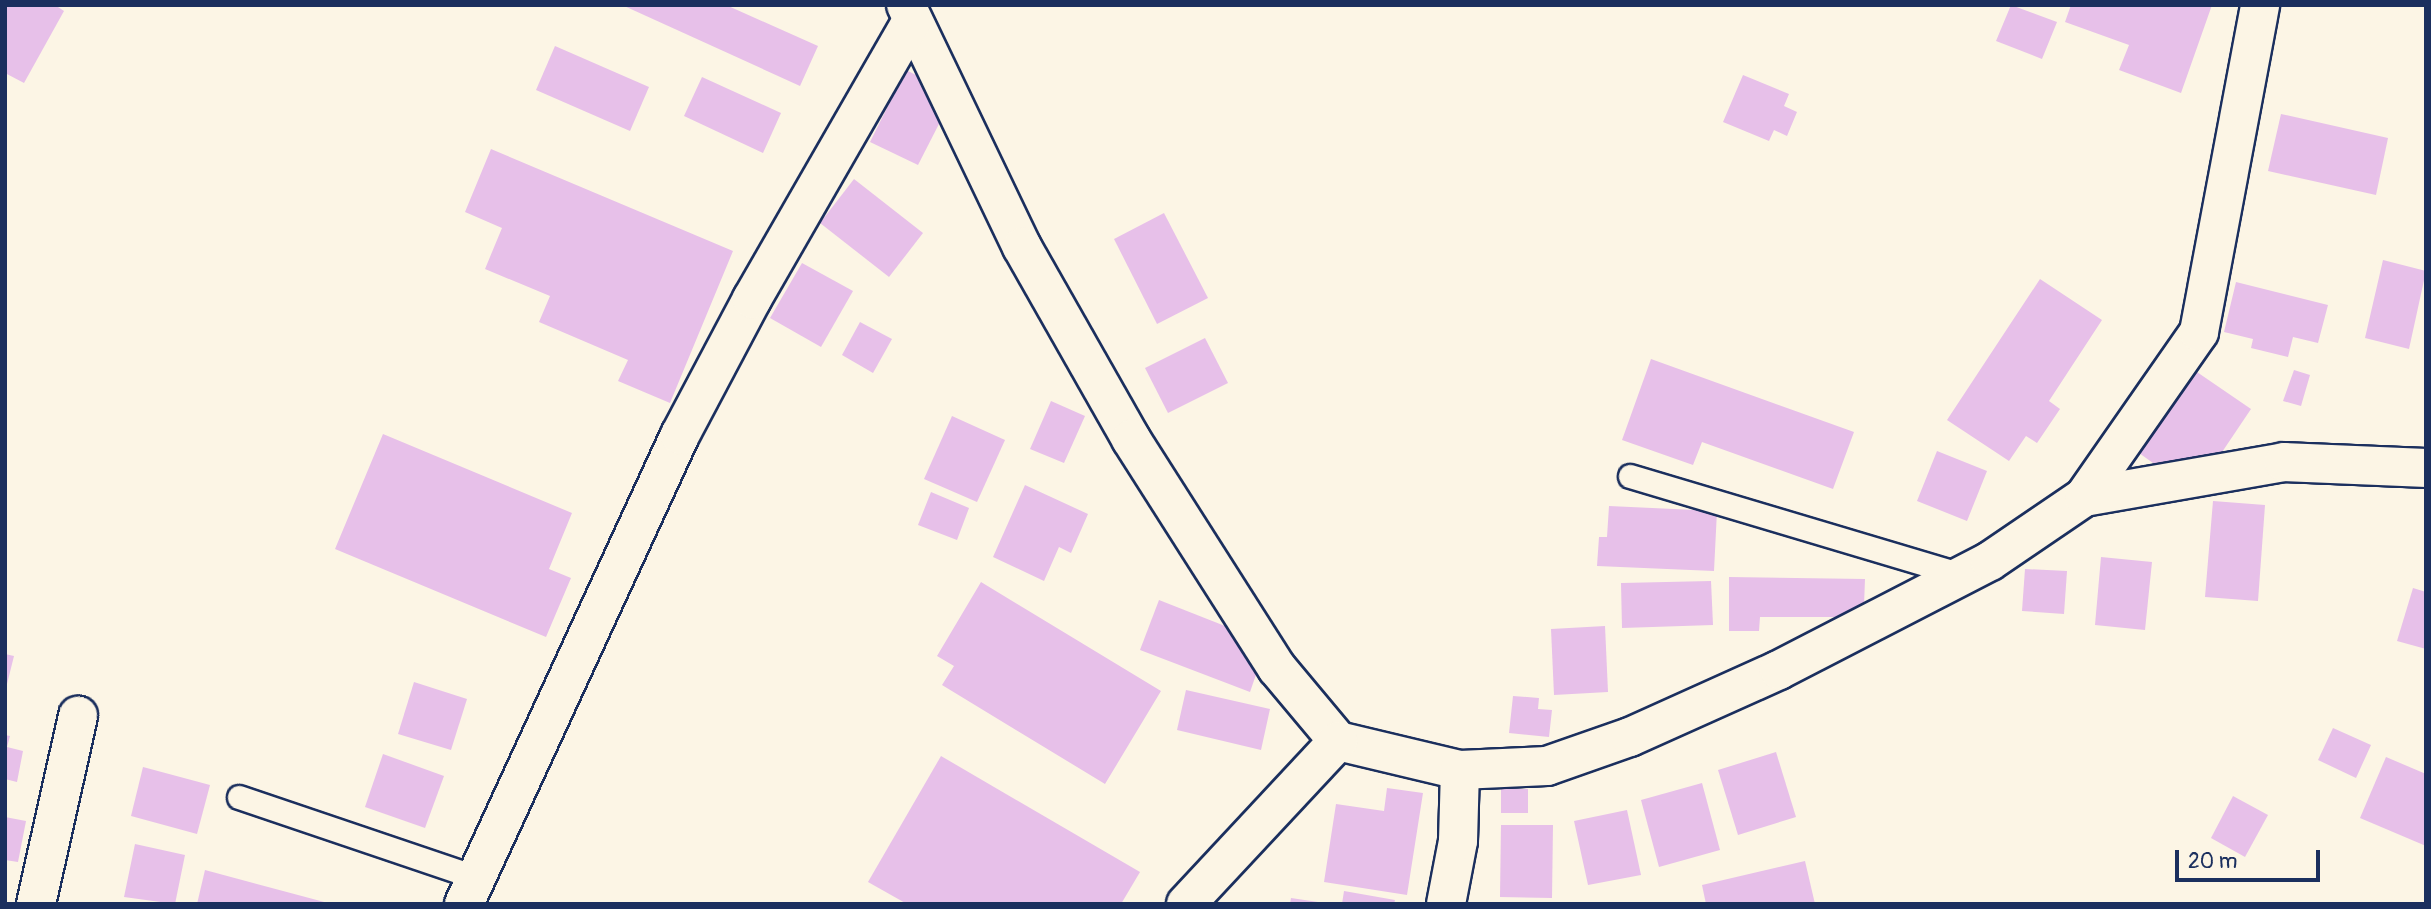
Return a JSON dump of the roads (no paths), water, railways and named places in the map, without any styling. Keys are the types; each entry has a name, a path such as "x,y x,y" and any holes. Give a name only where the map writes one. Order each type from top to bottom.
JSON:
{"street":[{"path":"909,13 1022,247 1131,439 1276,668 1338,741 1460,770 1547,766 1630,737 1779,670 1963,575 2084,496 2199,332 2260,5"},
{"path":"470,890 680,435 909,13"},
{"path":"2084,496 2284,462 2426,468"},
{"path":"36,904 78,716"},
{"path":"1186,904 1338,741"},
{"path":"1446,904 1458,841 1460,770"}],"lane":[{"path":"1630,476 1963,575"},
{"path":"239,797 470,890"}]}
